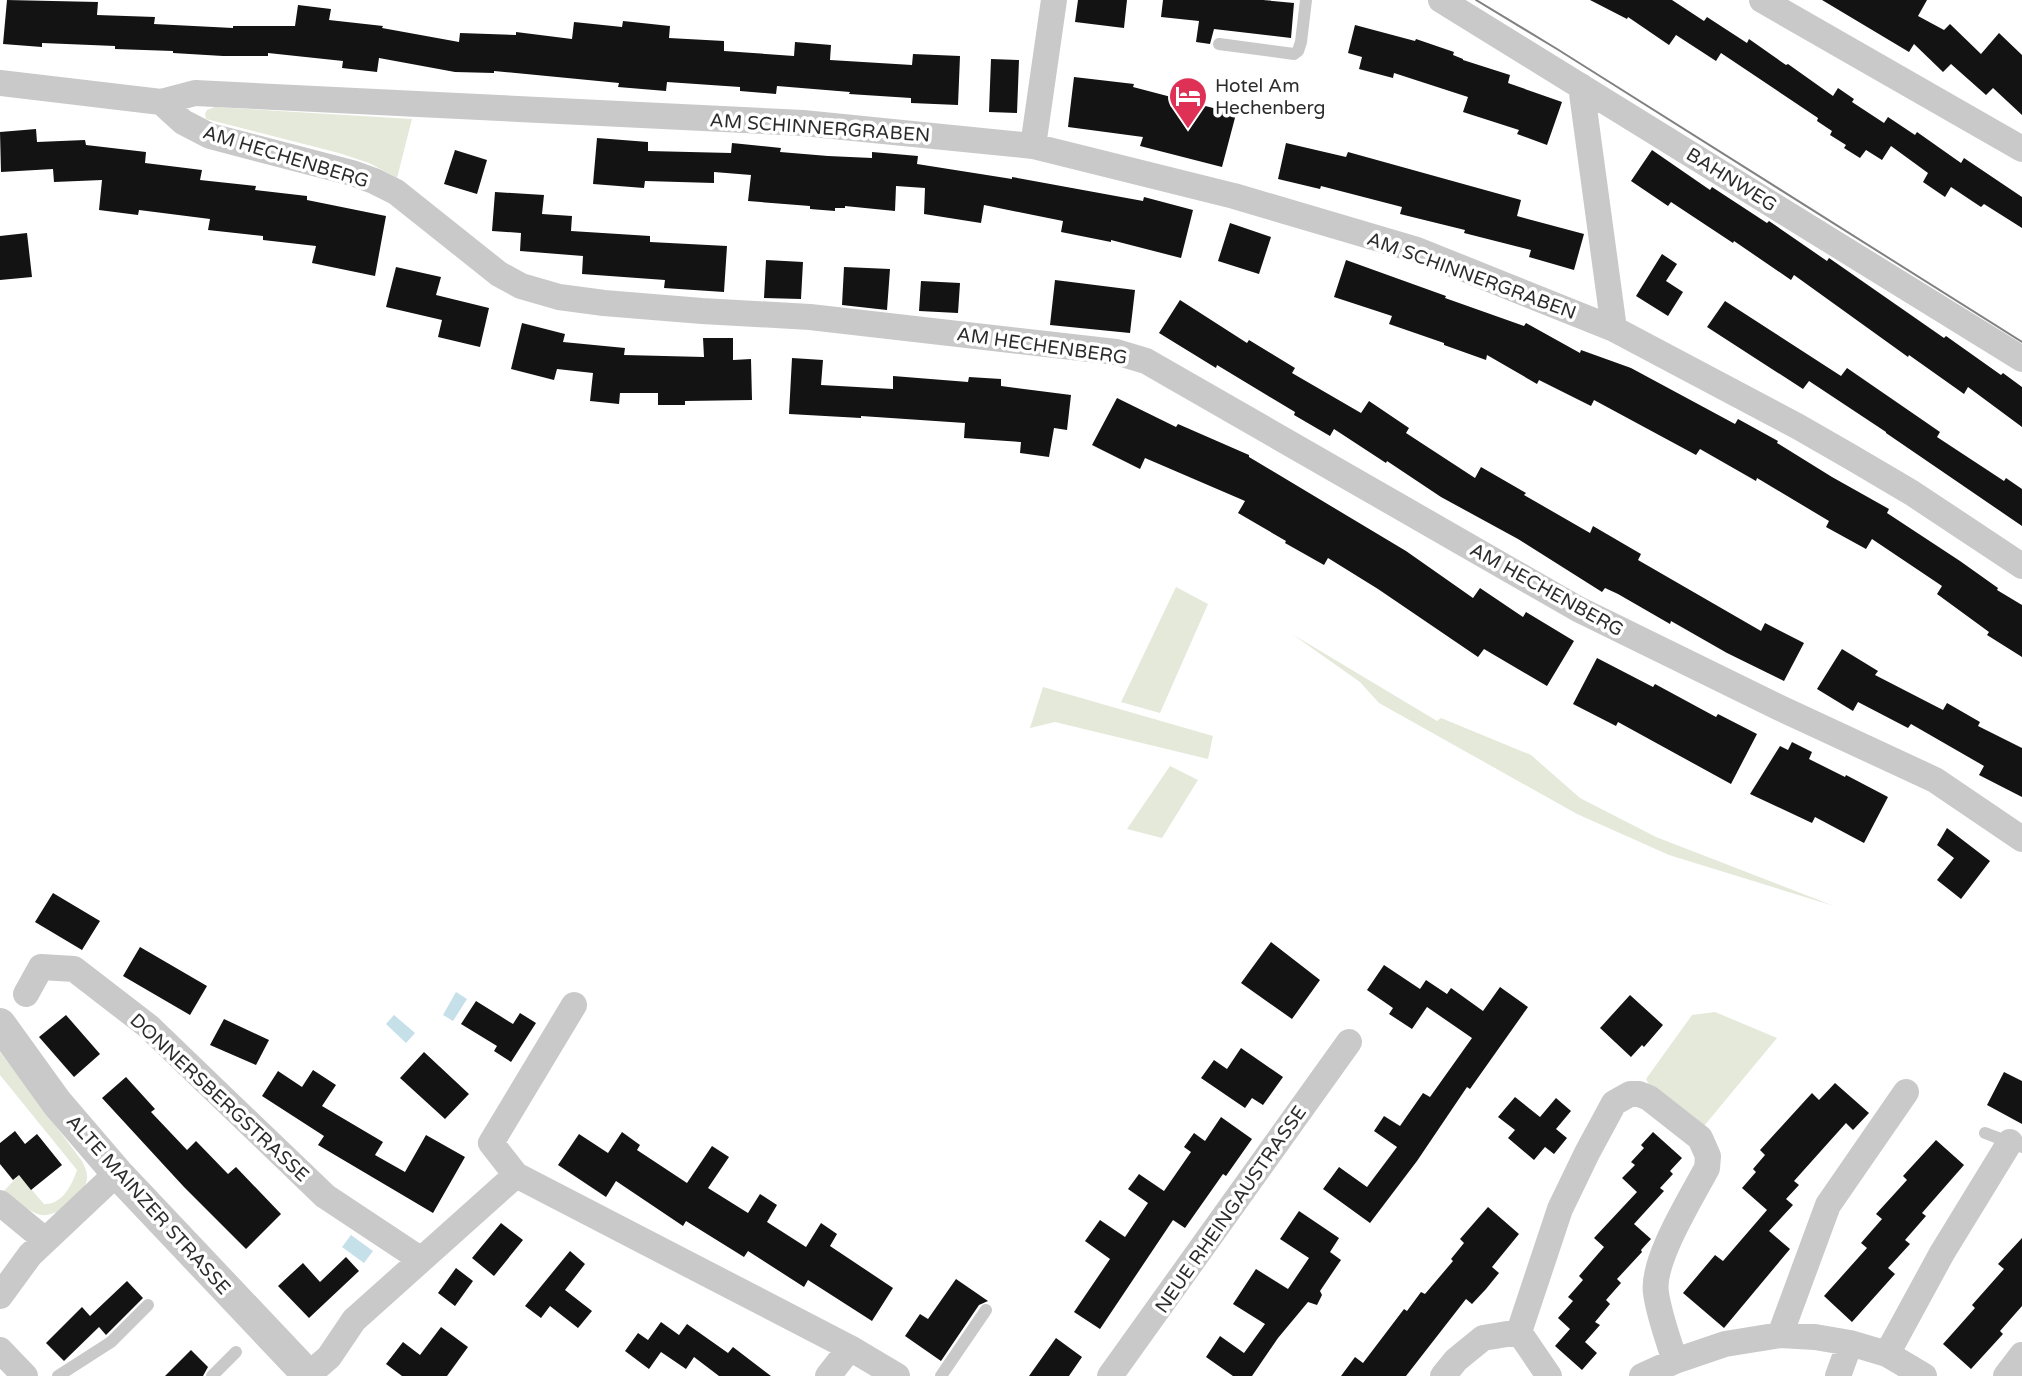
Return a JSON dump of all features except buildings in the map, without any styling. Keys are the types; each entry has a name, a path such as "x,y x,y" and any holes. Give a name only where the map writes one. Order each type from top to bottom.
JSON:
{"street":[{"path":"1033,146 1054,0"},
{"name":"BAHNWEG","path":"1441,0 2022,359"},
{"path":"1762,0 2022,149"},
{"name":"AM SCHINNERGRABEN","path":"0,83 160,102 195,93 803,123 1033,146 1234,196 1417,250 1614,329 1851,457 1912,493 2022,566"},
{"path":"1581,86 1614,329"},
{"name":"AM HECHENBERG","path":"160,102 183,122 210,136 374,181 396,192 499,274 521,286 559,297 702,311 823,318 1116,352 1146,361 1578,609 1935,780 2022,839"},
{"name":"DONNERSBERGSTRASSE","path":"26,995 41,967 74,969 148,1026 324,1196 420,1259"},
{"path":"574,1005 491,1143 516,1175 850,1348 897,1376"},
{"name":"ALTE MAINZER STRASSE","path":"0,1024 57,1103 117,1172 308,1376"},
{"name":"NEUE RHEINGAUSTRASSE","path":"1110,1376 1349,1042"},
{"path":"1780,1335 1828,1205 1906,1092"},
{"path":"1519,1332 1560,1209 1587,1153 1614,1103 1630,1094 1639,1094 1649,1098 1700,1138 1708,1156 1707,1168 1658,1268 1655,1290 1675,1361"},
{"path":"1887,1354 1942,1254 2016,1145"},
{"path":"0,1296 30,1255 117,1172"},
{"path":"308,1376 329,1357 354,1320 516,1175"},
{"path":"0,1203 45,1240"},
{"path":"1443,1376 1456,1360 1483,1338 1519,1332"},
{"path":"1519,1332 1549,1376"},
{"path":"1642,1376 1675,1361 1725,1344 1780,1335 1850,1343 1887,1354 1924,1376"},
{"path":"1838,1376 1850,1343"},
{"path":"828,1376 850,1348"},
{"path":"0,1350 25,1376"},
{"path":"2006,1376 2022,1355"}],"lane":[{"path":"1219,44 1294,54 1301,43 1306,0"},
{"path":"1985,1133 2016,1145"},
{"path":"58,1376 111,1342 148,1305"},
{"path":"941,1376 986,1310"},
{"path":"212,1376 236,1352"}],"green space":[{"path":"215,107 412,119 397,178 369,163 339,153 206,119 207,110"},
{"path":"1176,587 1208,604 1160,713 1121,702"},
{"path":"1292,634 1437,721 1441,718 1531,755 1580,798 1656,837 1834,906 1669,855 1577,814 1379,703 1360,682"},
{"path":"1043,687 1213,736 1208,759 1055,722 1030,728"},
{"path":"1170,766 1198,780 1162,838 1127,829"},
{"path":"1715,1012 1777,1038 1704,1126 1650,1087 1646,1079 1692,1015"},
{"path":"0,1052 86,1170 83,1190 63,1209 48,1215 41,1215 26,1208 4,1191 19,1175 44,1204 50,1203 61,1198 77,1170 0,1075"}],"water":[{"path":"456,992 467,999 453,1021 443,1015"},
{"path":"394,1015 415,1033 406,1043 386,1024"},
{"path":"351,1235 373,1251 364,1263 342,1247"}],"tram line":[{"path":"1476,0 2022,342"}],"place":[{"name":"Hotel Am Hechenberg","path":"1188,130"}]}
